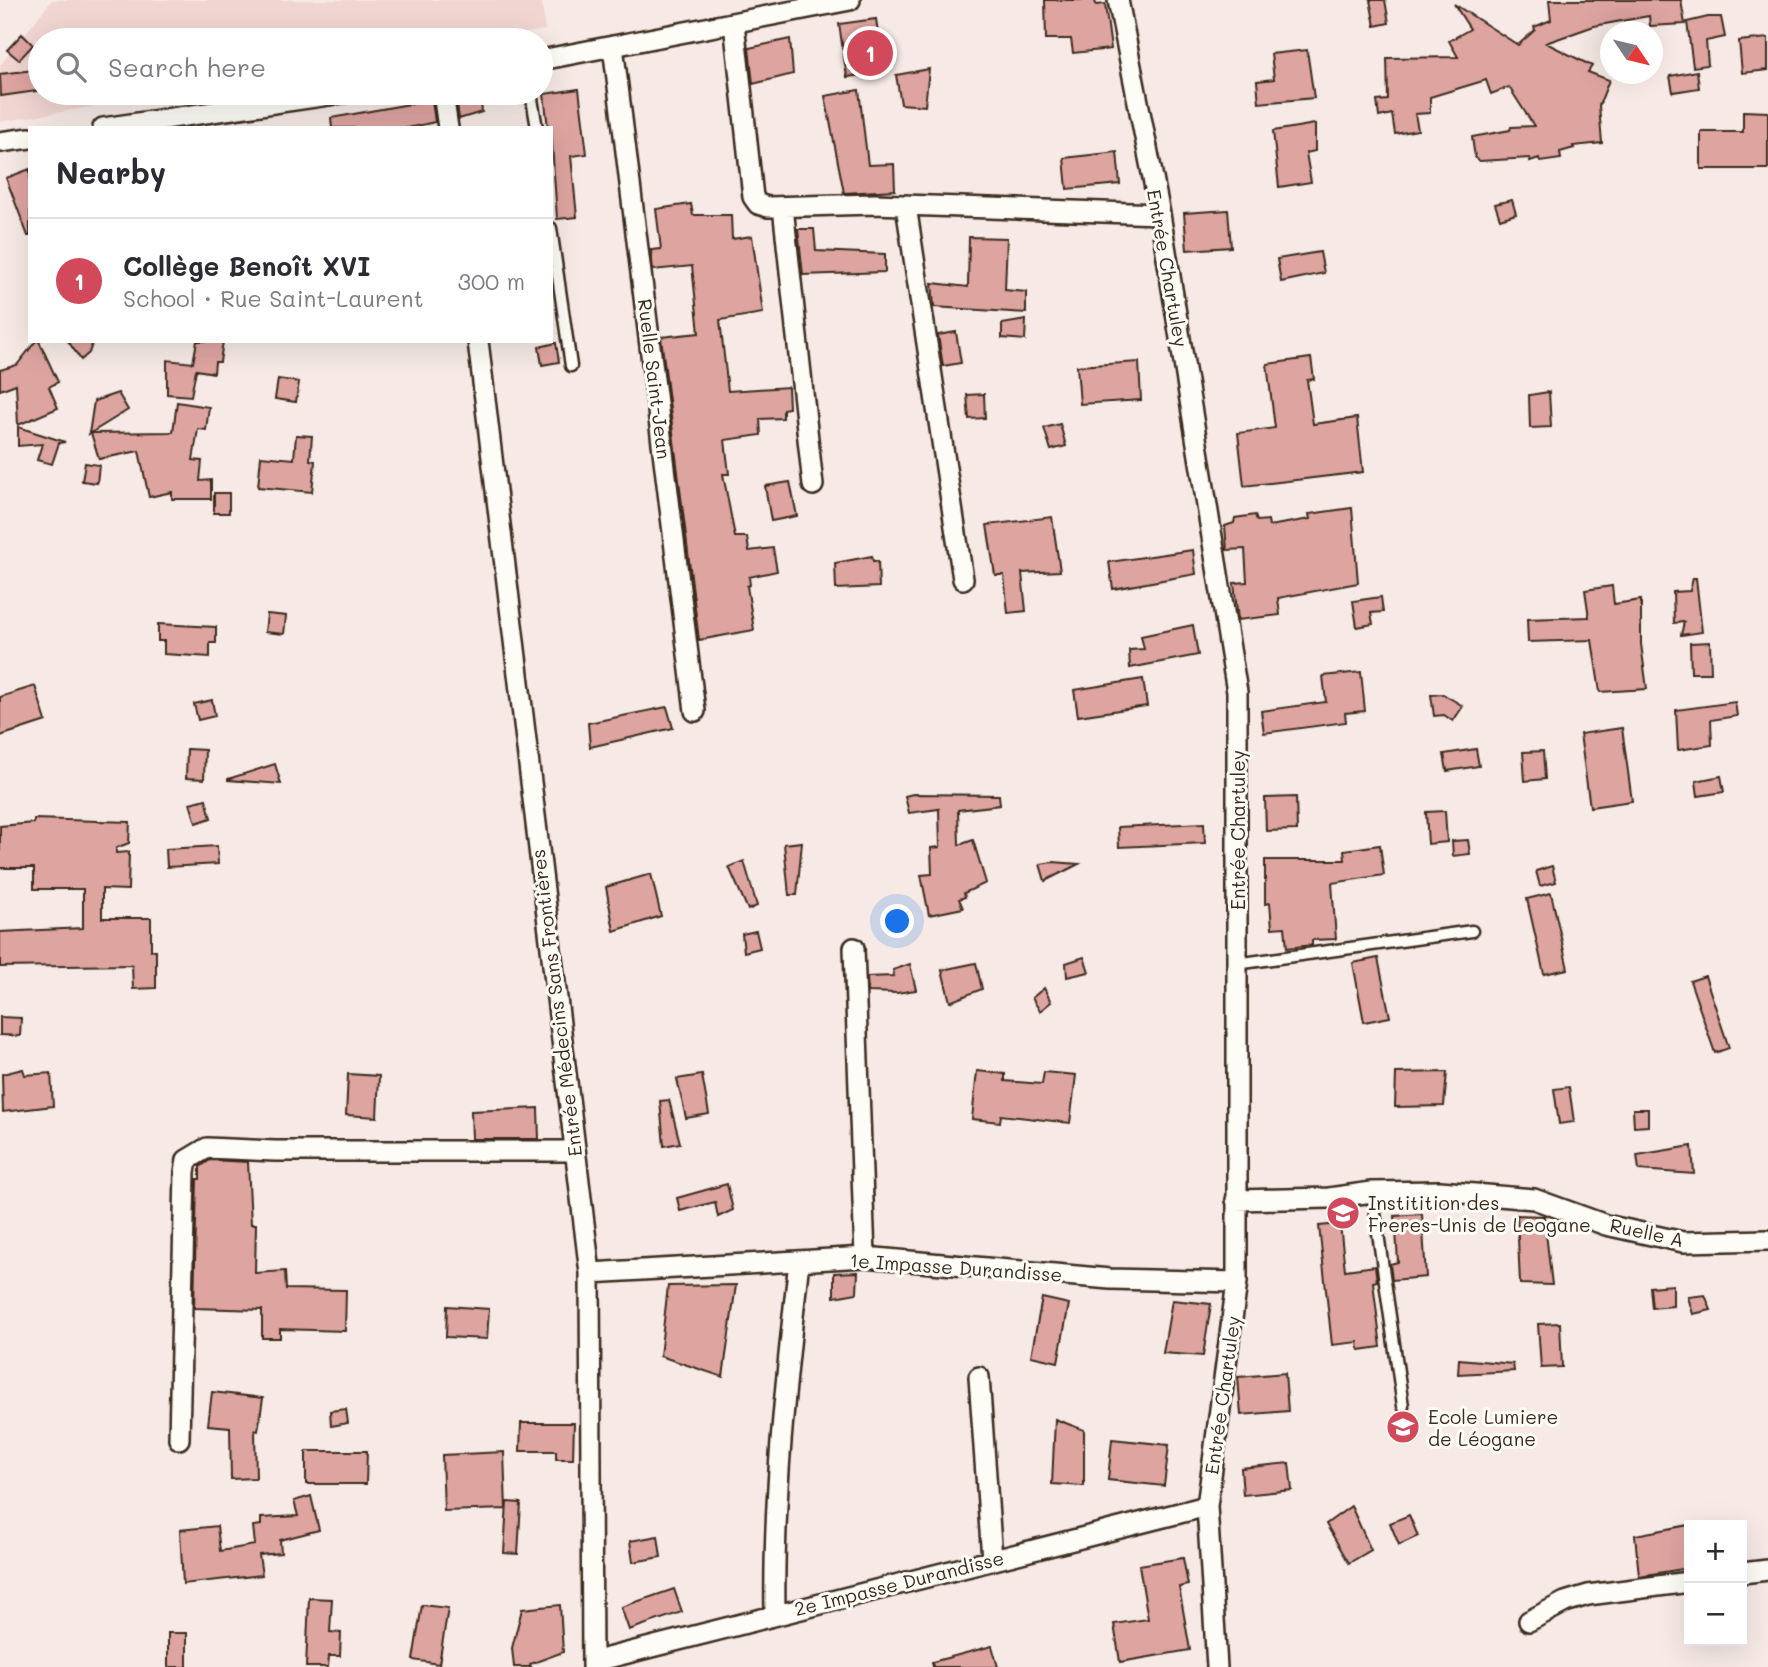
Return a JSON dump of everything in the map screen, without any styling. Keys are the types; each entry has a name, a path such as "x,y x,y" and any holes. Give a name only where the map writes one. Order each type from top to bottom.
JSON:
{"street":[{"path":"553,58 850,0"},
{"name":"Entrée Chartuley","path":"1118,0 1160,214 1237,692 1237,1282 1207,1506 1215,1667"},
{"path":"734,23 753,197 758,204 783,207 906,206 1160,214"},
{"name":"Ruelle Saint-Jean","path":"613,46 695,711"},
{"path":"117,126 261,105"},
{"path":"445,105 448,126"},
{"path":"0,142 28,138"},
{"path":"906,206 963,579"},
{"path":"783,207 813,485"},
{"name":"Entrée Médecins Sans Frontières","path":"478,343 590,1273 592,1664"},
{"path":"854,948 865,1257"},
{"path":"179,1439 185,1172 187,1160 197,1151 207,1148 275,1151 574,1151"},
{"name":"Ruelle A","path":"1236,1200 1329,1198 1372,1192 1440,1191 1534,1199 1606,1224 1683,1242 1768,1240"},
{"name":"1e Impasse Durandisse","path":"590,1273 865,1257 1110,1279 1237,1282"},
{"path":"775,1614 774,1537 781,1416 799,1261"},
{"path":"979,1377 992,1559"},
{"name":"2e Impasse Durandisse","path":"592,1664 775,1614 1207,1506"},
{"path":"1747,1572 1768,1570"},
{"path":"1529,1621 1565,1602 1588,1595 1684,1583"}],"lane":[{"path":"533,105 537,126"},
{"path":"553,242 571,366"},
{"path":"1236,964 1472,931"},
{"path":"1372,1192 1403,1406"}],"shaded area":[{"path":"52,0 542,0 545,28 30,28"},
{"path":"28,30 28,105 102,105 0,122 0,65"}],"building":[{"path":"1045,0 1095,0 1096,5 1105,4 1111,49 1073,53 1071,39 1046,39"},
{"path":"1370,0 1385,0 1389,23 1375,26"},
{"path":"1549,0 1681,0 1685,24 1663,25 1663,21 1650,21 1649,16 1622,21 1600,21 1600,25 1546,43 1592,66 1588,72 1600,77 1600,84 1607,84 1599,106 1602,143 1573,146 1574,148 1560,152 1561,159 1540,162 1539,158 1530,161 1530,158 1480,161 1475,158 1472,137 1510,130 1511,127 1534,126 1509,87 1491,94 1486,80 1430,97 1430,113 1415,114 1418,130 1395,134 1392,114 1379,117 1377,101 1388,100 1387,58 1458,57 1449,41 1470,29 1454,4 1518,45 1535,30 1534,27 1551,20"},
{"path":"1721,17 1725,37 1706,41 1708,65 1693,67 1687,22"},
{"path":"876,19 883,72 847,77 839,24"},
{"path":"22,34 28,40 28,50 19,60 7,50"},
{"path":"1768,38 1768,70 1742,73 1739,41"},
{"path":"790,39 793,74 753,84 749,48"},
{"path":"1307,50 1314,98 1259,103 1257,81 1274,79 1271,54"},
{"path":"929,69 925,106 901,104 896,75"},
{"path":"28,71 28,92 1,96 0,74"},
{"path":"1697,71 1699,88 1673,92 1670,76"},
{"path":"579,89 587,154 571,156 577,217 557,219 553,126 548,126 545,105 553,105 553,93"},
{"path":"859,90 868,165 894,164 895,190 844,193 825,96"},
{"path":"404,105 433,105 435,122 417,126 332,126 331,118"},
{"path":"457,105 481,105 482,112 459,119"},
{"path":"1743,111 1768,112 1768,169 1701,169 1701,132 1743,132"},
{"path":"1315,124 1315,151 1306,153 1311,182 1279,187 1273,131"},
{"path":"1117,152 1120,184 1067,189 1064,158"},
{"path":"28,170 28,236 6,178"},
{"path":"1512,200 1516,214 1500,219 1495,204"},
{"path":"691,204 693,215 731,215 732,239 752,236 763,313 720,320 728,391 788,387 789,408 783,409 783,418 760,419 761,435 725,440 729,474 723,474 735,537 747,537 749,551 773,548 777,571 749,577 750,585 747,586 754,630 699,640 661,337 699,333 692,266 653,270 651,250 661,249 656,209"},
{"path":"1228,210 1231,247 1187,250 1184,213"},
{"path":"798,229 814,229 816,251 885,254 885,272 803,275"},
{"path":"969,237 1007,238 1005,290 1026,292 1026,313 934,307 932,283 968,287"},
{"path":"1320,252 1324,273 1281,282 1277,259"},
{"path":"1026,320 1025,340 1002,338 1002,324"},
{"path":"956,332 961,363 943,366 938,335"},
{"path":"34,343 40,343 58,382 49,387 58,408 18,425 16,384 0,390 0,370 17,365"},
{"path":"69,343 92,343 89,353 81,360"},
{"path":"197,343 223,343 220,362 215,362 214,373 196,370 191,396 167,394 167,360 193,363"},
{"path":"556,343 559,362 542,365 539,347"},
{"path":"1311,358 1314,379 1307,380 1313,424 1357,418 1363,472 1244,486 1238,433 1275,428 1267,364"},
{"path":"1139,362 1141,400 1080,404 1077,366"},
{"path":"278,379 299,382 296,402 275,399"},
{"path":"1549,392 1551,427 1530,428 1529,395"},
{"path":"118,393 128,410 89,434 94,401"},
{"path":"984,394 985,418 969,419 967,395"},
{"path":"177,402 209,407 206,430 198,429 193,460 202,461 200,481 211,480 211,499 172,499 172,492 149,497 139,451 99,459 91,433 173,432"},
{"path":"1060,424 1066,446 1051,450 1044,428"},
{"path":"18,427 65,442 59,443 52,464 37,460 42,444 18,446"},
{"path":"296,435 312,436 310,460 315,461 312,492 258,487 261,456 294,459"},
{"path":"85,463 99,465 97,483 82,481"},
{"path":"790,482 797,516 771,521 765,486"},
{"path":"214,493 229,493 229,513 214,513"},
{"path":"1352,508 1358,583 1278,598 1280,615 1238,620 1234,583 1247,582 1245,549 1227,550 1225,526 1234,523 1235,518 1255,515 1257,521 1268,520 1269,526 1310,519 1309,514"},
{"path":"1052,517 1060,571 1022,573 1026,611 1008,613 1004,575 995,575 987,525"},
{"path":"1193,550 1196,574 1113,589 1109,562"},
{"path":"872,556 873,561 878,561 879,587 836,589 835,563"},
{"path":"1693,578 1696,578 1702,632 1681,635 1684,622 1674,623 1673,592 1690,591"},
{"path":"1612,586 1614,604 1641,600 1641,644 1647,689 1600,692 1592,640 1528,642 1527,619 1589,617 1585,590"},
{"path":"1381,597 1383,612 1371,613 1373,624 1357,627 1353,601"},
{"path":"267,614 286,616 284,634 265,632"},
{"path":"158,624 216,627 216,643 210,643 210,657 164,654 164,641 158,641"},
{"path":"1193,625 1198,655 1130,668 1129,650 1144,649 1141,636"},
{"path":"1710,642 1711,673 1691,673 1690,643"},
{"path":"1361,672 1365,711 1345,713 1346,722 1264,733 1261,711 1326,702 1323,676"},
{"path":"1143,679 1147,706 1078,716 1074,690"},
{"path":"35,686 46,721 0,736 0,697"},
{"path":"1443,694 1463,706 1453,721 1444,715 1434,716 1431,695"},
{"path":"212,700 215,716 198,720 194,704"},
{"path":"1735,702 1737,716 1711,720 1712,745 1678,750 1676,710"},
{"path":"667,707 673,728 590,747 588,723"},
{"path":"1622,728 1632,801 1590,807 1580,734"},
{"path":"187,749 205,750 204,779 186,778"},
{"path":"1476,749 1479,766 1447,771 1444,754"},
{"path":"1543,751 1545,779 1525,781 1523,752"},
{"path":"275,764 281,784 228,780 228,779"},
{"path":"1721,776 1724,792 1698,796 1696,781"},
{"path":"999,795 1000,805 958,810 959,845 973,840 986,883 964,893 965,897 959,899 963,908 929,915 921,875 932,874 931,848 940,847 939,809 909,813 905,796"},
{"path":"1296,797 1297,830 1266,831 1265,798"},
{"path":"206,799 211,818 196,823 190,803"},
{"path":"1445,811 1447,842 1428,844 1426,812"},
{"path":"34,819 130,822 129,843 116,848 116,853 129,852 128,890 102,889 102,918 151,918 151,950 156,950 156,988 133,989 132,965 0,967 0,932 83,928 83,889 34,889 34,868 0,868 0,826 34,823"},
{"path":"1204,823 1205,843 1119,847 1118,827"},
{"path":"1468,840 1470,854 1453,856 1452,841"},
{"path":"802,842 797,895 789,895 784,844"},
{"path":"1380,845 1384,875 1332,883 1336,939 1312,940 1312,945 1287,948 1285,927 1272,928 1270,903 1265,904 1265,860 1345,860 1344,850"},
{"path":"217,846 218,864 167,867 166,849"},
{"path":"744,861 757,906 748,910 729,867"},
{"path":"1040,864 1079,864 1045,881"},
{"path":"1552,866 1556,882 1540,886 1536,871"},
{"path":"651,874 661,916 614,931 606,887"},
{"path":"1551,893 1568,969 1544,974 1527,899"},
{"path":"756,931 760,948 744,952 742,934"},
{"path":"1084,957 1089,972 1067,977 1066,963"},
{"path":"1378,958 1390,1017 1364,1022 1353,963"},
{"path":"976,963 982,989 950,1002 942,970"},
{"path":"910,964 916,990 897,993 868,992 867,977 894,976 893,970"},
{"path":"1705,976 1729,1048 1715,1053 1690,981"},
{"path":"1044,988 1051,1002 1040,1011 1032,998"},
{"path":"0,1017 21,1018 20,1036 0,1035"},
{"path":"23,1069 25,1075 51,1073 53,1106 3,1112 2,1074"},
{"path":"977,1071 1005,1074 1005,1081 1042,1084 1044,1072 1076,1075 1070,1123 1001,1115 1000,1122 972,1119"},
{"path":"1447,1072 1444,1106 1395,1107 1396,1073"},
{"path":"348,1074 379,1076 377,1117 346,1115"},
{"path":"702,1075 709,1114 686,1118 677,1079"},
{"path":"1569,1087 1574,1122 1559,1124 1554,1089"},
{"path":"669,1100 680,1143 664,1146 660,1101"},
{"path":"538,1108 539,1139 472,1139 471,1111"},
{"path":"1633,1109 1648,1109 1648,1126 1634,1127"},
{"path":"1692,1146 1694,1174 1639,1170 1637,1155"},
{"path":"210,1160 248,1162 251,1224 256,1224 255,1273 285,1271 286,1289 346,1290 345,1331 280,1329 280,1338 262,1338 262,1310 194,1308 197,1179 200,1179 200,1167"},
{"path":"727,1184 733,1210 718,1217 715,1202 680,1211 677,1198"},
{"path":"1422,1214 1426,1277 1392,1280 1390,1264 1398,1262 1395,1216"},
{"path":"1517,1215 1544,1216 1552,1285 1520,1284"},
{"path":"1340,1224 1345,1270 1375,1266 1377,1281 1373,1282 1381,1347 1359,1350 1358,1342 1332,1345 1319,1226"},
{"path":"858,1272 857,1293 834,1297 834,1273"},
{"path":"736,1285 723,1377 660,1356 668,1286"},
{"path":"1673,1285 1673,1306 1652,1308 1650,1287"},
{"path":"1705,1295 1711,1310 1693,1314 1688,1297"},
{"path":"1042,1298 1069,1304 1058,1362 1031,1356"},
{"path":"1172,1300 1211,1304 1203,1356 1163,1353"},
{"path":"447,1306 489,1309 487,1339 446,1337"},
{"path":"1560,1323 1562,1367 1541,1368 1538,1324"},
{"path":"1459,1359 1513,1364 1514,1371 1458,1374"},
{"path":"1285,1373 1288,1411 1241,1415 1238,1377"},
{"path":"212,1392 263,1398 258,1431 255,1430 256,1478 231,1479 230,1427 208,1425"},
{"path":"346,1409 348,1423 331,1426 330,1411"},
{"path":"1055,1419 1084,1430 1084,1486 1052,1484"},
{"path":"521,1423 574,1423 573,1459 556,1459 556,1451 520,1451"},
{"path":"1112,1439 1169,1445 1164,1486 1108,1480"},
{"path":"306,1451 367,1451 366,1484 306,1484"},
{"path":"504,1452 506,1509 444,1511 442,1455"},
{"path":"1289,1463 1292,1490 1243,1495 1241,1468"},
{"path":"311,1496 319,1530 280,1540 281,1553 259,1555 262,1575 183,1584 180,1530 217,1526 220,1551 255,1545 253,1526 261,1525 261,1518 298,1516 294,1501"},
{"path":"507,1502 521,1503 518,1554 504,1553"},
{"path":"1351,1506 1371,1550 1349,1563 1326,1524"},
{"path":"1409,1515 1418,1536 1399,1545 1390,1523"},
{"path":"1684,1526 1684,1569 1639,1576 1635,1535"},
{"path":"658,1536 661,1557 633,1562 630,1541"},
{"path":"1183,1558 1188,1585 1179,1587 1190,1650 1120,1662 1114,1624 1148,1619 1139,1565"},
{"path":"674,1589 682,1612 629,1630 621,1607"},
{"path":"309,1598 332,1599 330,1632 341,1633 340,1656 329,1656 328,1667 306,1667"},
{"path":"422,1605 448,1608 439,1664 413,1660"},
{"path":"560,1605 563,1652 530,1664 531,1667 514,1667 512,1648 522,1609"},
{"path":"168,1633 187,1633 187,1667 168,1667"},
{"path":"992,1646 998,1667 933,1667 932,1662"}],"place":[{"name":"Collège Benoît XVI","path":"870,53"},
{"name":"Institition des Freres-Unis de Leogane","path":"1343,1213"},
{"name":"Ecole Lumiere de Léogane","path":"1403,1427"}]}
